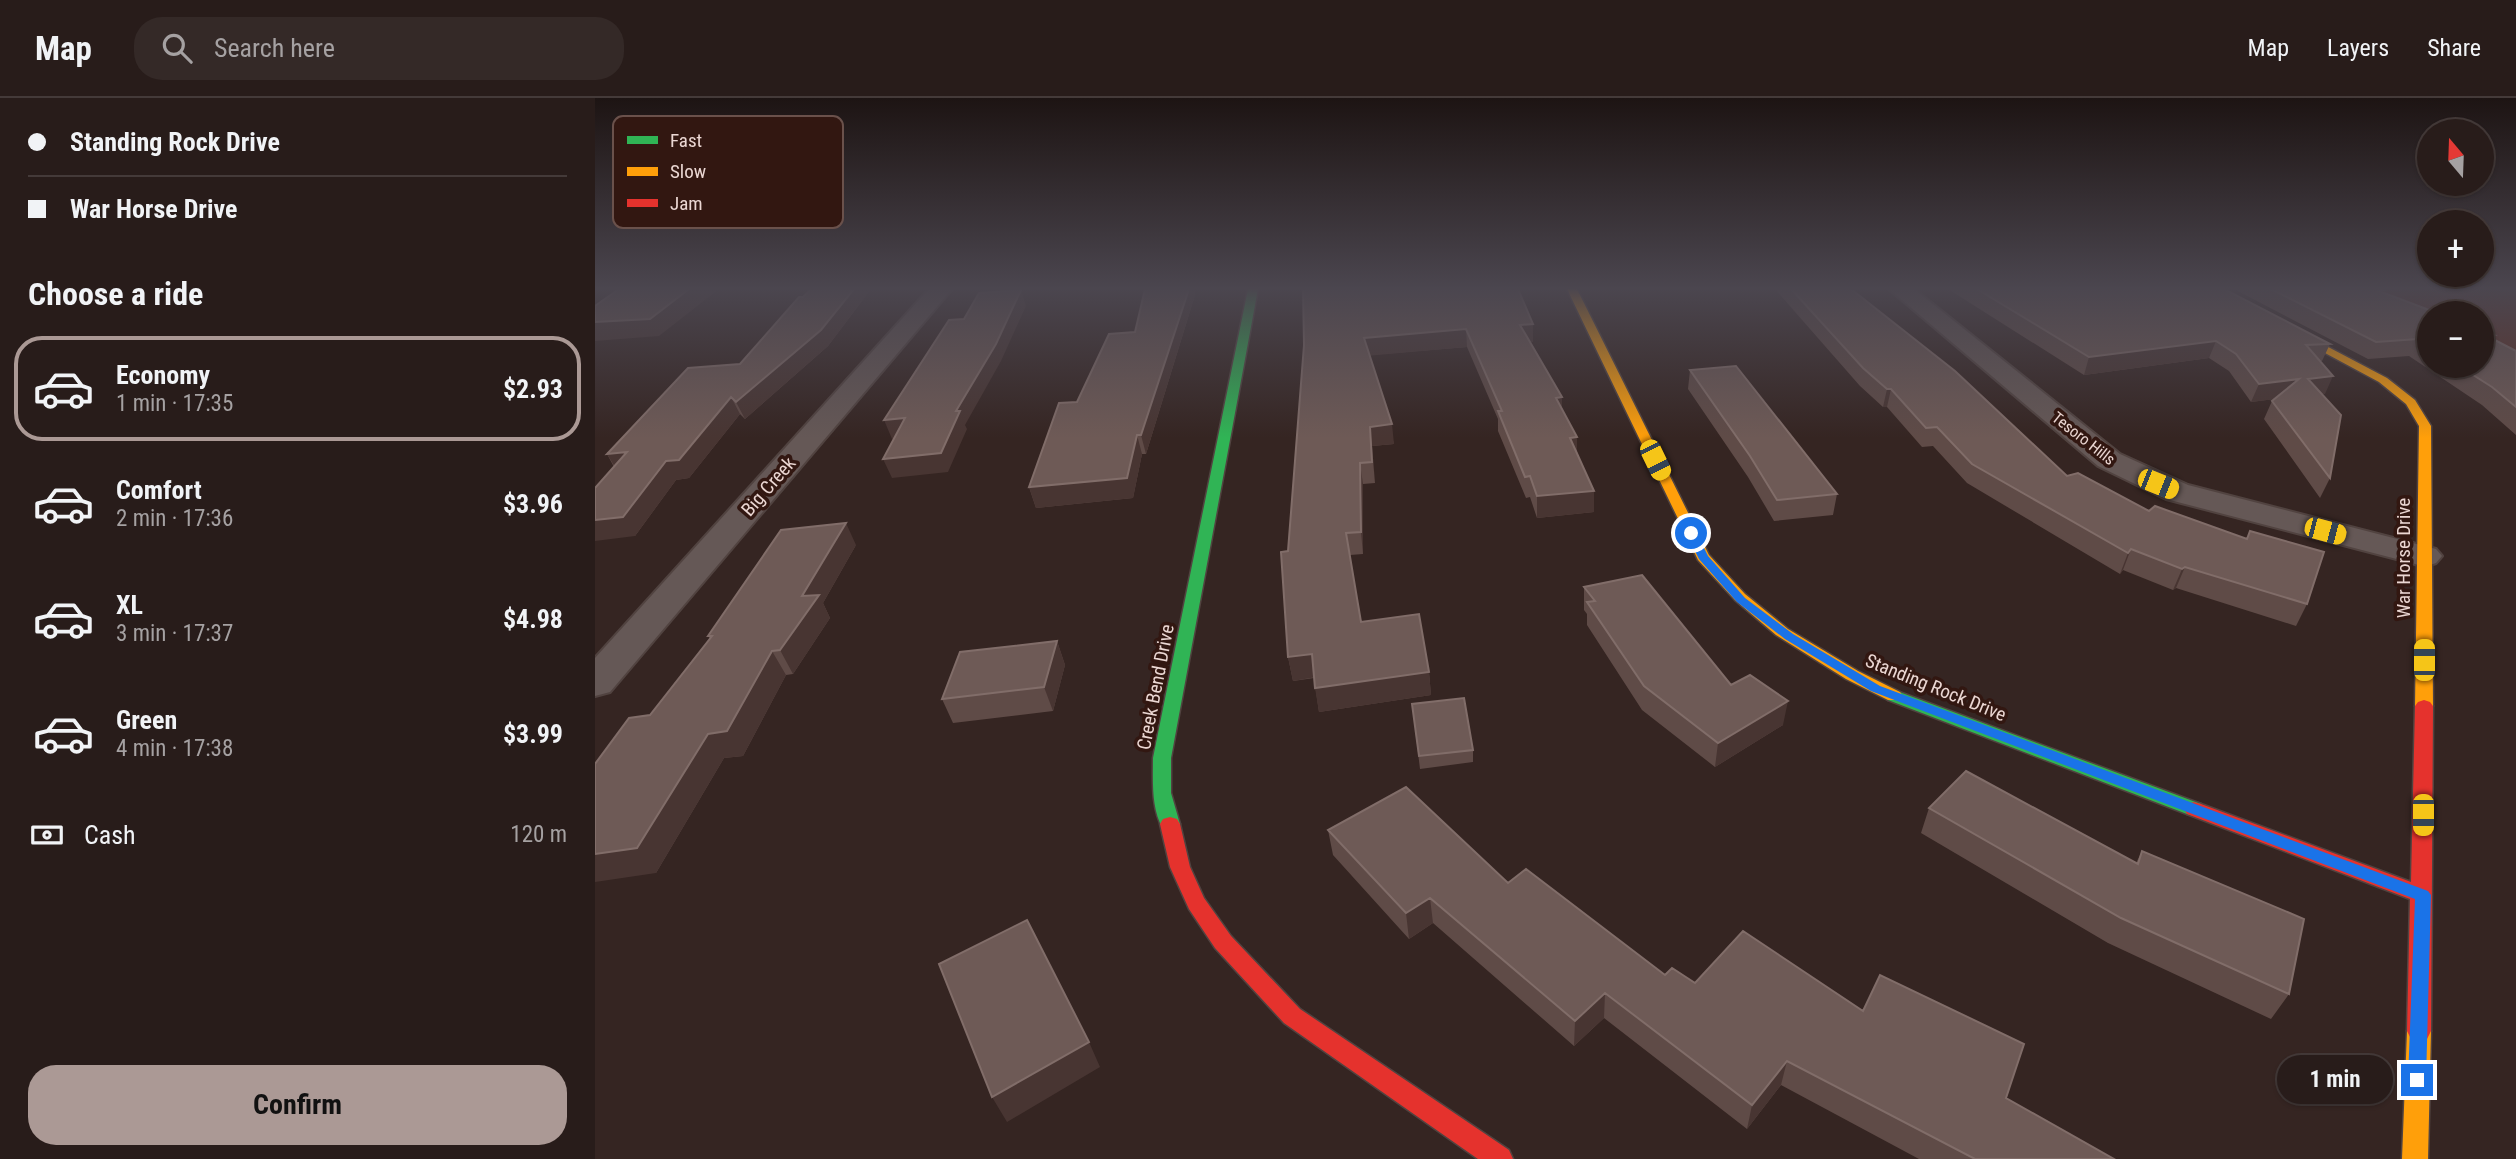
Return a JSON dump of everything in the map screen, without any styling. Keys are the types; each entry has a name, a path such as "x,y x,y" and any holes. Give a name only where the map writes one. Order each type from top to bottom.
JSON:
{"street":[{"name":"Big Creek","path":"595,683 898,339"},
{"name":"Creek Bend Drive","path":"1243,339 1162,758 1163,793 1180,867 1196,903 1223,942 1292,1016 1500,1159"},
{"name":"Standing Rock Drive","path":"1596,339 1703,557 1741,600 1767,622 1875,689 2423,895"},
{"name":"Tesoro Hills","path":"1961,339 2109,460 2140,477 2176,492 2424,556"},
{"name":"War Horse Drive","path":"2304,339 2382,380 2411,402 2424,426 2423,895 2415,1159"}],"shaded area":[{"path":"2494,339 2516,339 2516,354 2494,344"}],"building":[{"path":"762,339 811,339 736,402 731,397 679,460 666,461 623,517 595,520 595,488 627,452 607,454 688,368 740,364"},
{"path":"937,339 999,339 956,411 960,411 941,453 883,459 905,418 884,420"},
{"path":"1107,339 1173,339 1141,435 1137,435 1127,478 1029,487 1059,403 1077,402"},
{"path":"1304,339 1364,339 1392,424 1370,427 1372,462 1360,463 1361,532 1346,533 1361,622 1419,614 1429,672 1315,688 1312,654 1288,657 1281,552 1288,551"},
{"path":"1470,339 1528,339 1562,397 1556,398 1577,437 1570,438 1594,491 1537,496 1530,476 1525,477 1498,411 1502,411"},
{"path":"1836,339 1914,339 1955,371 2067,476 2078,473 2149,511 2155,506 2247,539 2250,531 2324,552 2307,604 2185,567 2182,569 2131,549 2128,553 1972,464 1937,427 1926,428 1891,389 1887,389"},
{"path":"2059,339 2319,339 2330,344 2306,345 2333,376 2308,379 2341,415 2330,478 2272,401 2299,379 2259,384 2236,354 2216,341 2089,357"},
{"path":"2369,339 2417,339 2376,342"},
{"path":"2494,340 2516,351 2516,407 2478,378 2494,378"},
{"path":"1736,366 1837,494 1777,500 1690,370"},
{"path":"846,523 802,596 819,595 780,650 772,651 727,731 708,734 637,848 595,854 595,764 629,718 650,715 712,636 708,636 781,530"},
{"path":"1642,575 1731,685 1750,675 1788,701 1718,743 1644,686 1587,602 1595,601 1584,587"},
{"path":"1057,641 1044,687 942,699 960,652"},
{"path":"1464,698 1473,750 1419,756 1412,704"},
{"path":"1966,771 2138,864 2142,851 2304,919 2289,994 2121,918 1929,808"},
{"path":"1406,787 1508,883 1526,869 1665,975 1672,968 1695,983 1743,931 1863,1011 1880,975 2024,1044 2006,1098 2114,1159 1975,1159 1787,1061 1752,1105 1605,993 1575,1021 1430,898 1406,913 1328,830"},
{"path":"1027,920 1089,1042 992,1097 939,964"}],"traffic: fast":[{"path":"1170,824 1162,793 1162,758 1243,339"},
{"path":"1894,696 2194,809"}],"traffic: slow":[{"path":"1596,339 1703,557 1740,597 1782,632 1852,675 1894,696"},
{"path":"2305,339 2383,380 2411,402 2425,426 2424,706"},
{"path":"2415,1159 2419,1031"}],"traffic: jam":[{"path":"2419,1031 2424,706"},
{"path":"2194,809 2423,895"},
{"path":"1170,824 1180,867 1196,903 1223,942 1292,1016 1500,1159"}],"route":[{"path":"1691,533 1703,557 1741,600 1767,622 1875,689 2423,895 2417,1080"}]}
